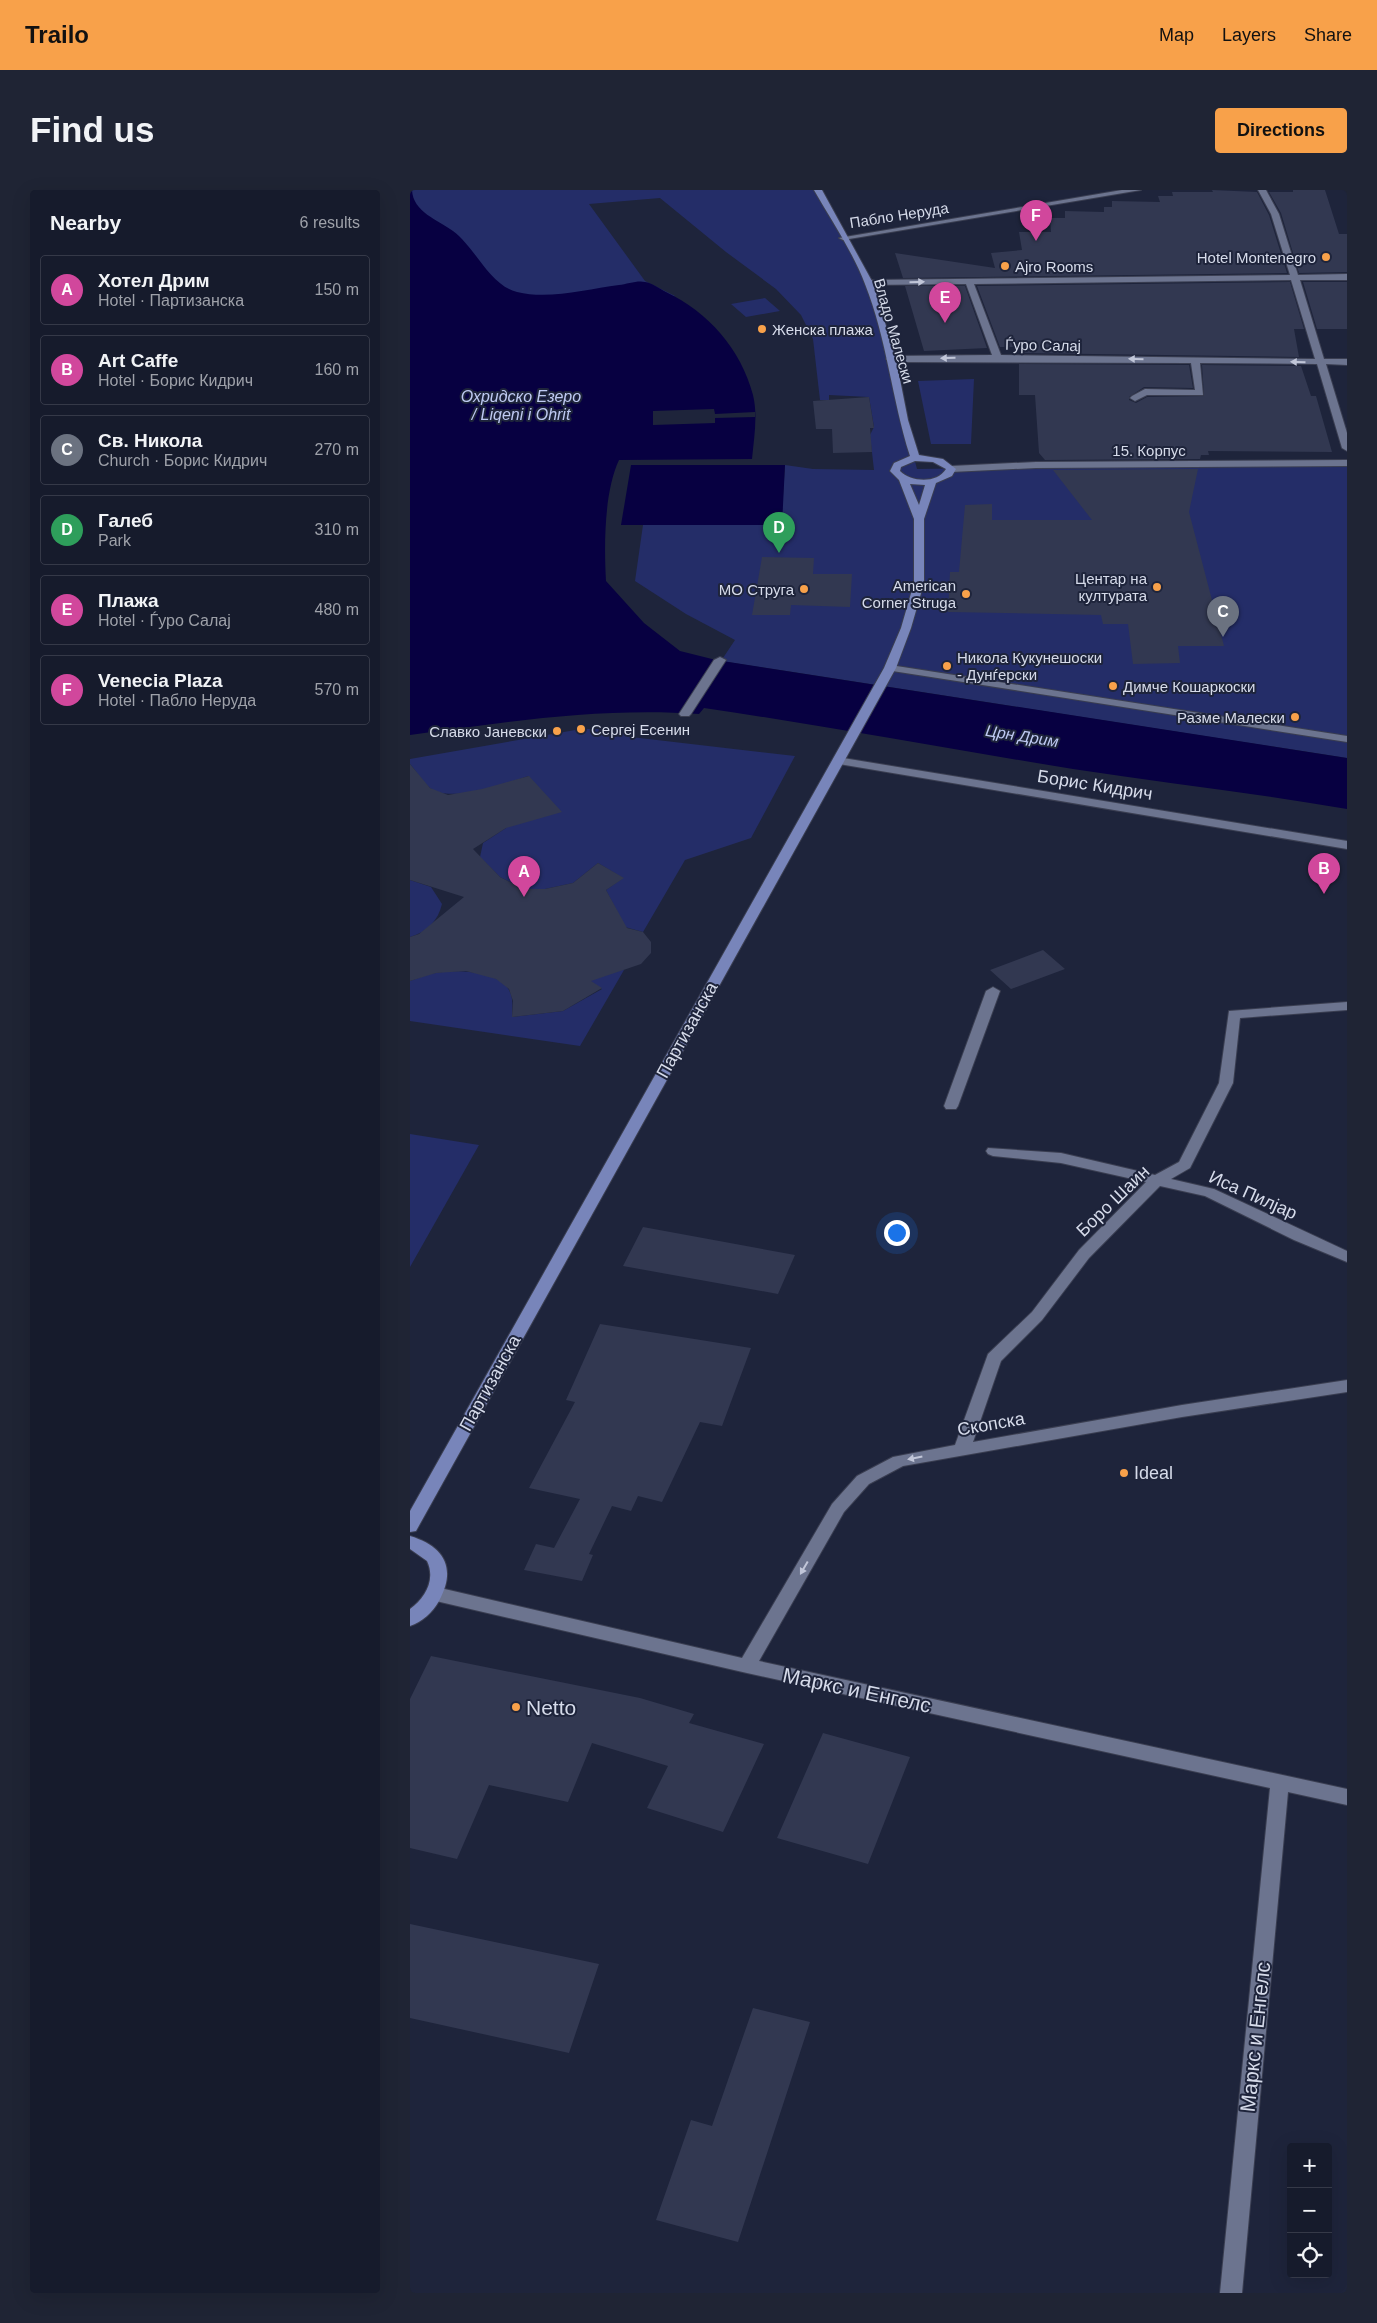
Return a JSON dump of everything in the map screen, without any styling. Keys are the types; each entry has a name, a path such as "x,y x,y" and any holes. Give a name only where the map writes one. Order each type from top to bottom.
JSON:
{"main road":[{"name":"Владо Малески","path":"818,190 869,283 891,359 903,420 915,458"},
{"path":"915,458 938,460 947,464 951,469 949,474 942,479 931,482 903,478 896,471 897,466 904,461 915,458"},
{"name":"Партизанска","path":"903,478 919,519"},
{"name":"Партизанска","path":"410,1526 890,668 906,628 919,583 919,519 931,482"},
{"path":"410,1542 419,1544 431,1554 439,1566 440,1580 436,1594 426,1607 410,1619"}],"street":[{"path":"1079,190 1085,198"},
{"name":"Пабло Неруда","path":"843,238 1137,190"},
{"path":"1262,190 1275,214 1347,448"},
{"path":"869,283 1347,276"},
{"path":"969,281 997,358"},
{"name":"Ѓуро Салај","path":"891,359 997,358 1347,362"},
{"path":"1135,398 1145,392 1200,393 1195,360"},
{"name":"15. Корпус","path":"951,469 1036,465 1347,463"},
{"path":"685,714 720,660"},
{"path":"890,668 1347,739"},
{"name":"Борис Кидрич","path":"840,756 1347,845"},
{"path":"951,1106 993,991"},
{"name":"Боро Шаин","path":"962,1449 994,1358 1037,1316 1084,1254 1157,1180 1185,1165 1226,1083 1234,1014 1347,1006"},
{"name":"Иса Пилјар","path":"993,1151 1061,1158 1210,1192 1299,1236 1347,1257"},
{"name":"Скопска","path":"748,1666 838,1508 863,1480 899,1462 962,1449 1347,1386"},
{"name":"Маркс и Енгелс","path":"436,1594 748,1666 1347,1797"},
{"name":"Маркс и Енгелс","path":"1230,2293 1280,1782"}],"shaded area":[{"path":"410,190 818,190 869,283 917,469 1347,463 1347,758 721,661 735,640 686,614 635,581 643,525 781,525 785,465 813,469 874,470 870,435 874,427 869,397 829,395 829,400 820,400 813,339 801,315 776,289 726,252 660,198 589,204 645,281 675,296 563,320 449,354"},
{"path":"765,298 780,311 746,317 731,304"},
{"path":"974,379 971,444 931,444 918,381"},
{"path":"581,729 625,729 631,737 795,756 751,838 685,860 643,932 625,927 606,890 623,878 598,863 573,883 545,889 524,889 500,877 480,857 483,843 506,828 529,776 478,791 451,794 430,788 410,764 410,759"},
{"path":"410,880 431,887 442,904 435,921 427,929 410,937"},
{"path":"624,970 580,1046 410,1021 410,981 429,974 454,971 487,975 496,979 504,984 511,993 512,1017 563,1011 602,989 578,973"},
{"path":"410,1134 479,1145 410,1267"}],"water":[{"name":"Охридско Езеро / Liqeni i Ohrit","path":"410,190 412,190 413,198 421,210 461,238 498,282 507,288 517,292 542,295 636,282 648,283 681,300 709,321 731,347 740,362 748,378 755,410 752,459 619,460 610,487 605,536 606,581 644,623 680,651 716,660 1347,758 1347,809 1073,769 704,708 699,714 626,712 590,714 410,735"},
{"path":"631,465 785,465 782,525 621,525"}],"pier":[{"path":"714,409 715,414 755,412 755,417 715,418 715,423 653,425 653,411"}],"building":[{"path":"1212,190 1257,192 1269,215 1287,273 903,278 895,253 995,268 991,253 1022,250 1019,232 1051,232 1050,218 1065,218 1065,211 1104,212 1104,207 1112,207 1112,201 1160,202 1158,196 1173,196 1172,192 1213,192"},
{"path":"1293,190 1325,190 1339,234 1347,234 1347,272 1299,273 1281,213 1269,192 1293,192"},
{"path":"1290,282 1304,329 1294,329 1299,357 1020,353 1020,347 1000,347 977,286"},
{"path":"1303,282 1347,282 1347,329 1317,329"},
{"path":"905,286 965,286 987,348 924,351"},
{"path":"1019,364 1189,365 1193,388 1144,387 1129,397 1129,400 1136,403 1147,397 1204,396 1202,365 1301,366 1311,396 1316,396 1332,452 1208,451 1209,455 1201,455 1200,459 1045,460 1039,453 1035,395 1019,395"},
{"path":"869,397 874,428 870,428 872,452 833,453 832,429 816,429 813,401"},
{"path":"1198,469 1189,512 1224,646 1178,646 1180,663 1133,664 1128,624 1103,624 1101,615 948,612 950,572 959,572 965,505 992,504 992,520 1092,520 1053,470"},
{"name":"МО Струга","path":"762,557 814,558 813,574 852,574 850,607 791,605 790,615 752,615"},
{"path":"410,764 430,788 448,795 482,789 529,776 562,812 506,828 473,849 500,877 524,889 545,889 573,883 598,863 624,878 606,890 627,928 643,932 651,942 651,953 641,964 591,981 602,988 563,1011 512,1017 513,1001 509,989 496,979 466,971 436,973 410,981 410,937 419,934 464,897 410,880"},
{"path":"1043,950 1065,969 1011,989 990,970"},
{"path":"643,1227 795,1255 778,1294 623,1266"},
{"path":"600,1324 751,1348 722,1426 700,1422 662,1502 638,1496 631,1511 612,1506 589,1554 593,1555 582,1581 524,1570 536,1544 554,1548 580,1499 529,1488 575,1402 566,1400"},
{"path":"431,1656 640,1698 694,1714 689,1723 764,1744 723,1832 647,1808 668,1766 592,1743 568,1802 489,1785 457,1859 410,1848 410,1699"},
{"path":"823,1733 910,1757 868,1864 777,1838"},
{"path":"410,1924 599,1964 569,2053 410,2018"},
{"path":"753,2008 810,2022 738,2242 656,2220 691,2120 712,2126"}],"place":[{"name":"Venecia Plaza","path":"1036,241"},
{"name":"Hotel Montenegro","path":"1326,257"},
{"name":"Ajro Rooms","path":"1005,266"},
{"name":"Плажа","path":"945,323"},
{"name":"Женска плажа","path":"762,329"},
{"name":"Галеб","path":"779,553"},
{"name":"Центар на културата","path":"1157,587"},
{"name":"МО Струга","path":"804,589"},
{"name":"American Corner Struga","path":"966,594"},
{"name":"Св. Никола","path":"1223,637"},
{"name":"Никола Кукунешоски - Дунѓерски","path":"947,666"},
{"name":"Димче Кошаркоски","path":"1113,686"},
{"name":"Разме Малески","path":"1295,717"},
{"name":"Сергеј Есенин","path":"581,729"},
{"name":"Славко Јаневски","path":"557,731"},
{"name":"Art Caffe","path":"1324,894"},
{"name":"Хотел Дрим","path":"524,897"},
{"name":"Ideal","path":"1124,1473"},
{"name":"Netto","path":"516,1707"}],"water label":[{"name":"Црн Дрим","path":"1022,736"}]}
